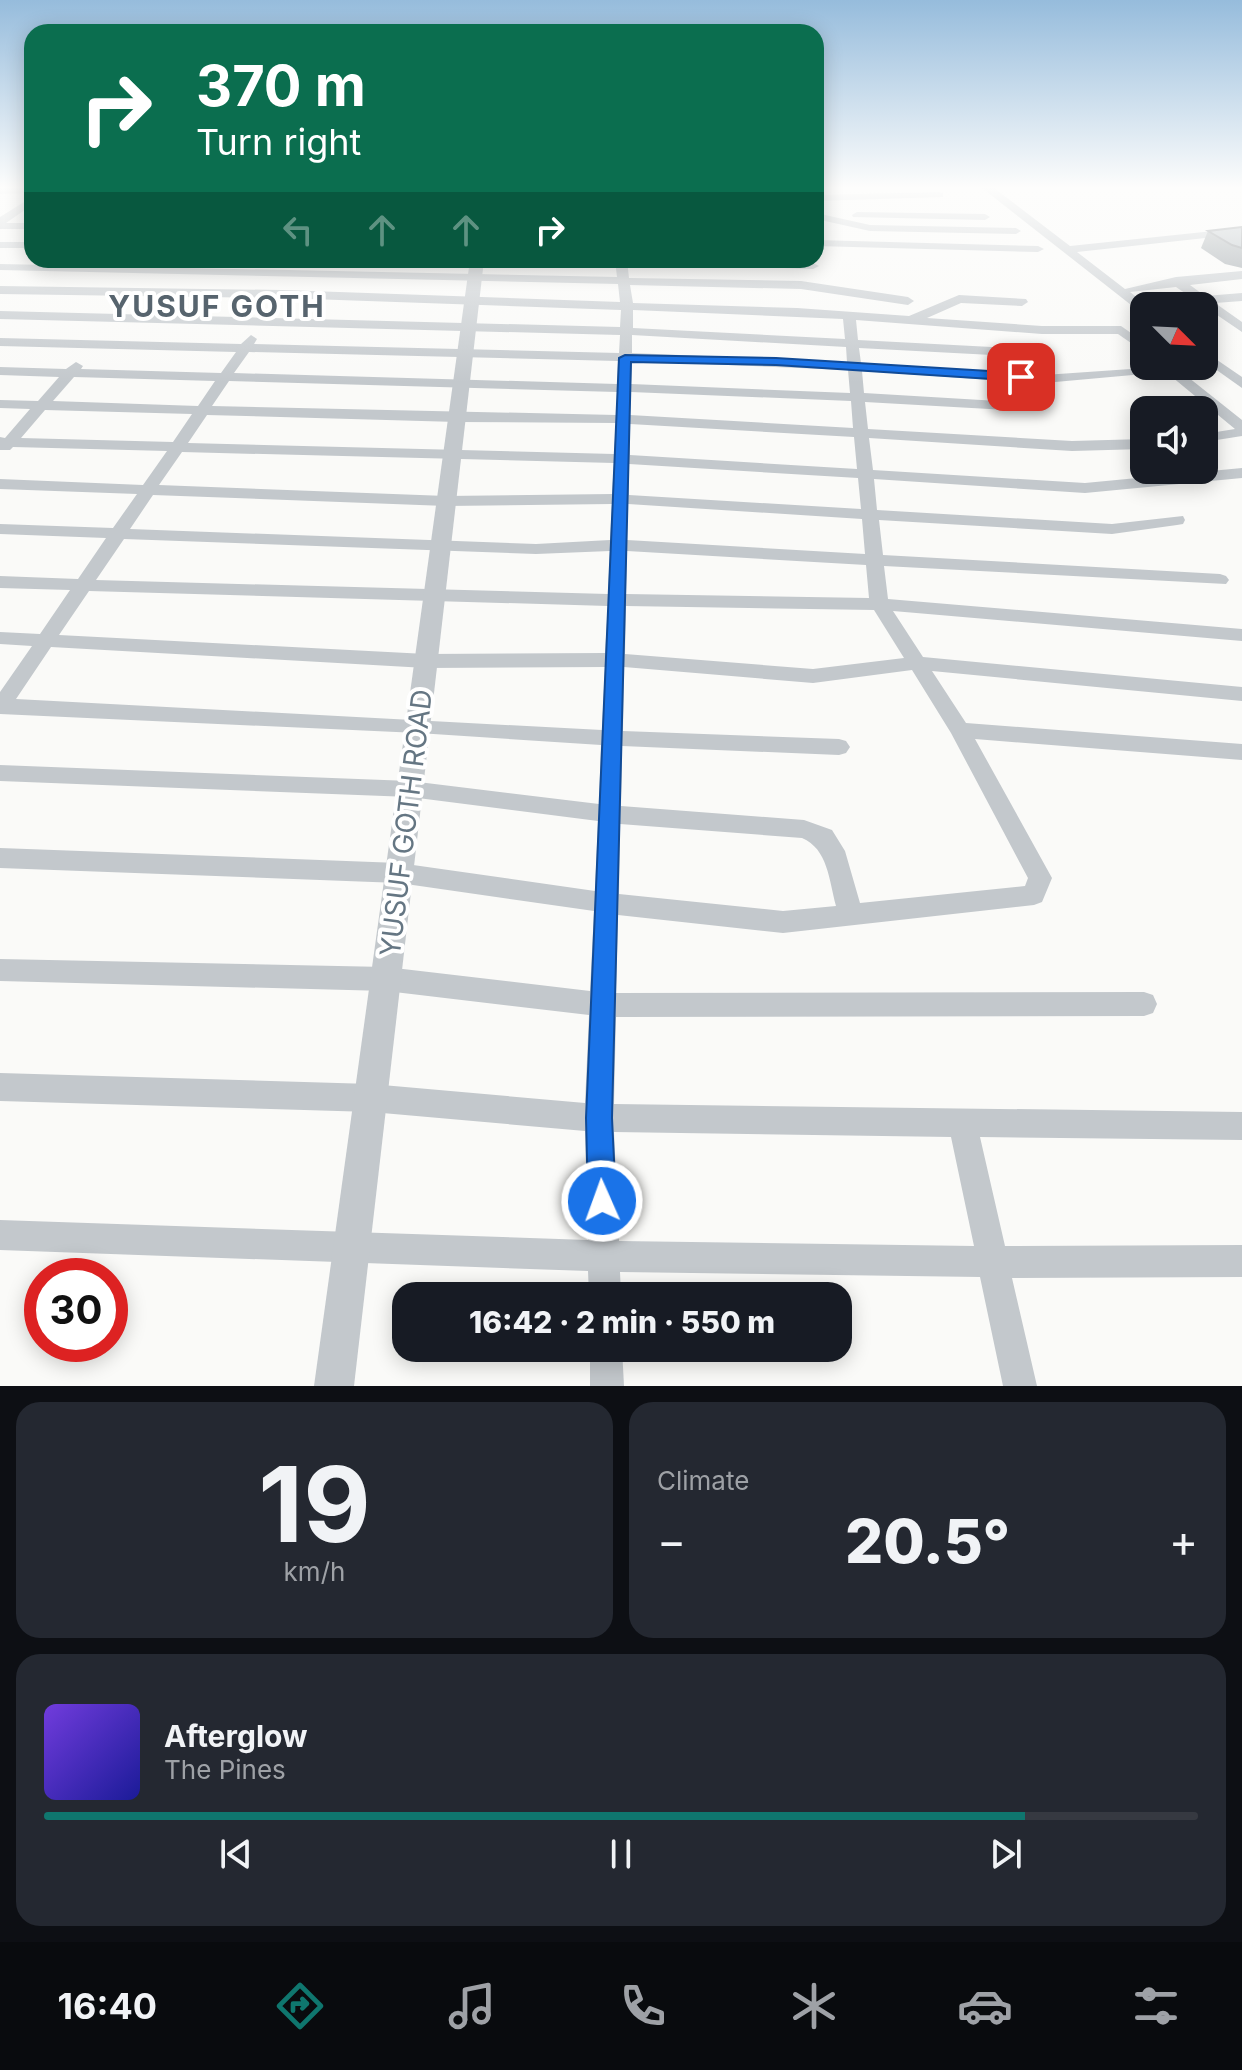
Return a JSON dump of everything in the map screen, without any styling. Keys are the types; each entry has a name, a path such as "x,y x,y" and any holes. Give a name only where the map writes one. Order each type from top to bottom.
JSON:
{"street":[{"path":"1077,253 1135,292"},
{"path":"1077,253 1130,297"},
{"path":"0,267 24,266"},
{"path":"0,313 47,268"},
{"path":"3,446 161,268"},
{"path":"1,706 299,268"},
{"path":"311,268 407,277 471,305 625,358 776,361 1044,379 1130,371"},
{"path":"407,277 411,268"},
{"path":"605,1282 599,1118 627,306 622,271"},
{"path":"0,342 245,348 471,305 622,271 797,285 908,301"},
{"path":"1131,289 1242,275"},
{"path":"1176,281 1192,292"},
{"path":"797,285 797,312"},
{"path":"0,290 282,294 471,305 797,312 1042,330 1121,330 1130,337"},
{"path":"1218,299 1242,297"},
{"path":"909,320 959,299 1022,302"},
{"path":"0,313 264,320 471,305 626,331 1011,352"},
{"name":"YUSUF GOTH ROAD","path":"334,1386 471,305"},
{"path":"1218,310 1240,324"},
{"path":"0,858 399,873 607,903 783,922 1034,895 1040,878 960,730 879,604 849,316"},
{"path":"1218,354 1242,372"},
{"path":"1218,366 1242,384"},
{"path":"0,371 624,387 1007,406 998,376"},
{"path":"1182,380 1242,430"},
{"path":"0,404 457,418 623,419 1072,446 1130,444"},
{"path":"1218,435 1242,430"},
{"path":"3,446 622,459 1085,488 1242,473"},
{"path":"0,484 446,501 620,499 1112,529 1177,520"},
{"path":"0,529 536,549 619,545 1220,580"},
{"path":"0,582 434,597 879,604 1242,635"},
{"path":"0,638 426,661 615,660 813,676 918,663 1242,694"},
{"path":"1,706 839,747"},
{"path":"960,730 1242,752"},
{"path":"0,773 410,789 610,814 804,829 824,837 833,851 851,915"},
{"path":"0,970 386,979 603,1005 1144,1004"},
{"path":"0,1087 371,1098 599,1118 1242,1126"},
{"path":"962,1122 1020,1386"},
{"path":"0,1235 604,1256 993,1262 1242,1261"},
{"path":"606,1362 607,1386"}],"district":[{"name":"YUSUF GOTH","path":"217,307"}],"route":[{"path":"602,1201 599,1118 625,358 776,361 1021,377"}]}
